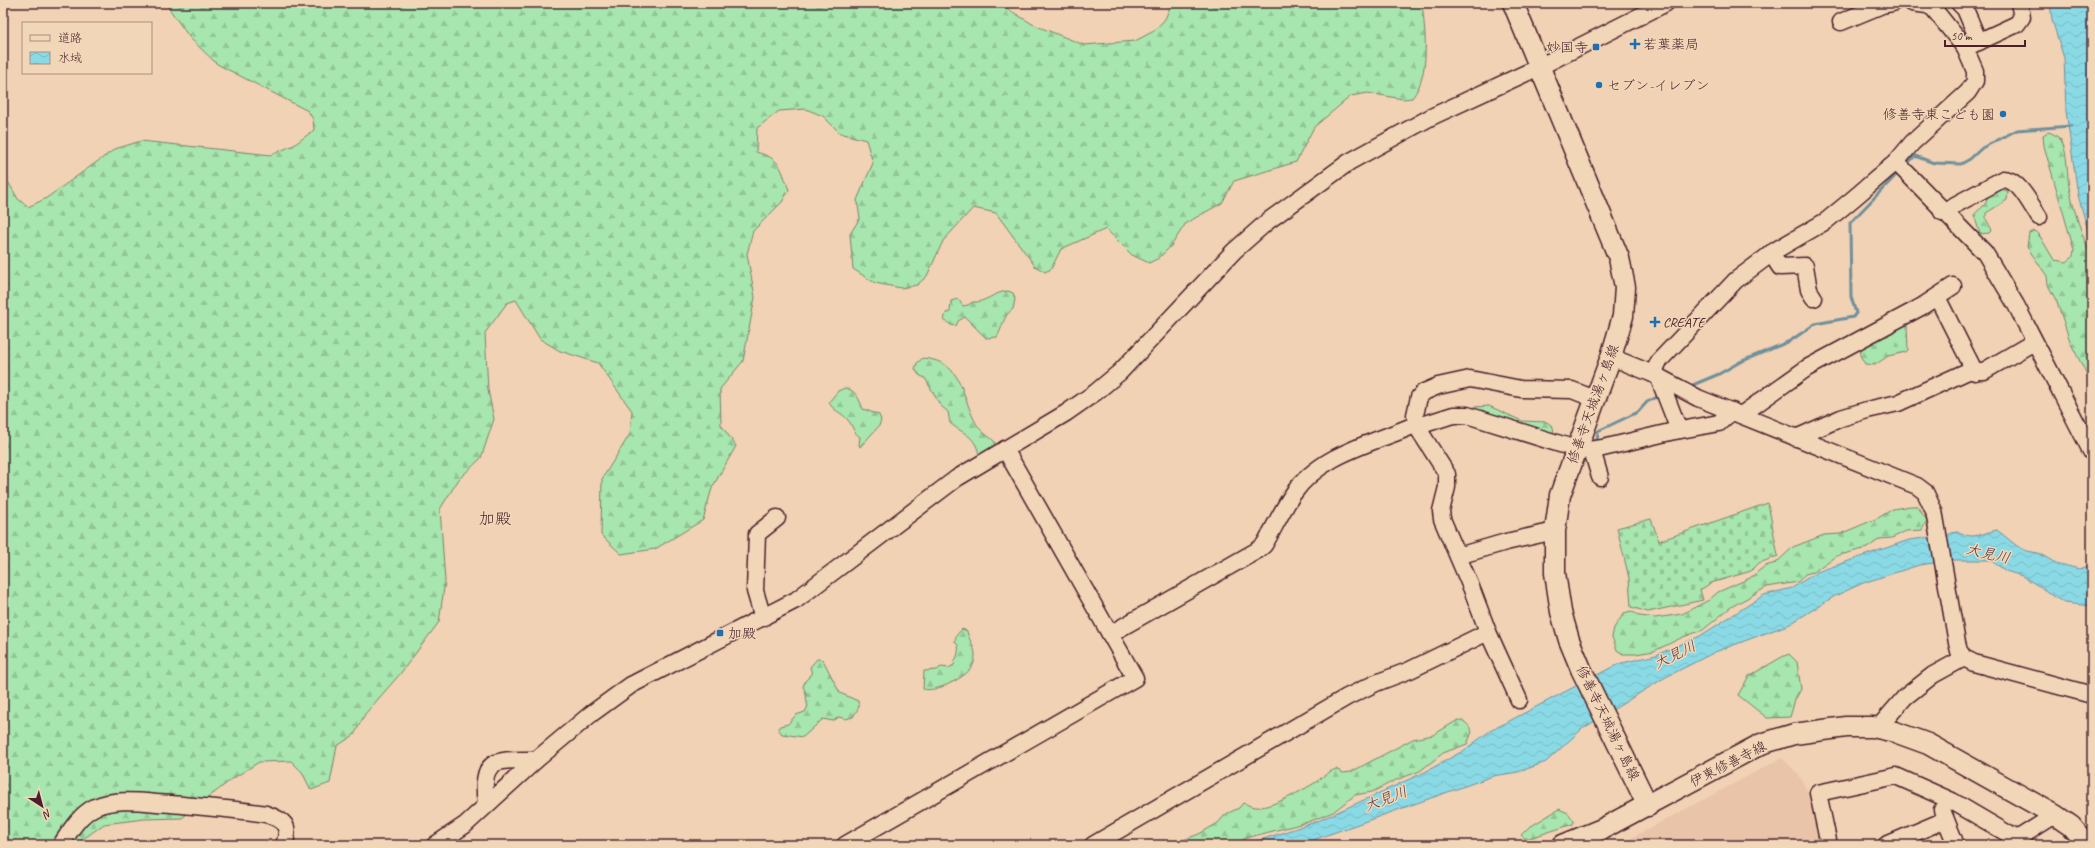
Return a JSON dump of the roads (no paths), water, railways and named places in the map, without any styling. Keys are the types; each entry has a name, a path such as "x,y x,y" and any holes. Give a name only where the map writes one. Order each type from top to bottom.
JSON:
{"main road":[{"name":"修善寺天城湯ヶ島線","path":"1513,3 1619,258 1625,287 1623,316 1611,357 1595,399 1582,449 1560,495 1555,531 1554,553 1556,589 1569,640 1581,669 1648,806"},
{"name":"伊東修善寺線","path":"1563,845 1602,829 1648,806 1761,744 1794,734 1846,726 1878,728 1895,732 1928,744 2055,815 2071,826 2087,845"}],"street":[{"path":"435,845 465,825 486,804 536,760 592,714 631,685 796,600 933,495 1004,449 1066,413 1096,392 1120,372 1234,251 1268,221 1309,189 1349,162 1385,141 1480,93 1539,66 1666,3"},
{"path":"1841,22 1882,5 1893,3"},
{"path":"1912,3 1927,5 1934,8 1972,45"},
{"path":"1680,430 1655,375 1659,361 1736,280 1771,253 1826,221 1896,162 1912,143 1968,92 1975,81 1975,71 1965,9 1958,3"},
{"path":"1972,45 2017,24 2022,17 2019,3"},
{"path":"1896,162 1942,212 1985,253 2002,278 2092,452"},
{"path":"1942,212 2003,179 2009,179 2016,184 2039,217"},
{"path":"1771,253 1780,267 1805,266 1809,290 1814,298"},
{"path":"1110,634 1258,550 1264,545 1293,494 1308,477 1324,464 1342,454 1417,424 1425,424 1453,415 1467,415 1582,449 1719,423 1817,361 1900,319 1953,286"},
{"path":"1937,297 1975,372"},
{"path":"1796,438 1841,418 1898,403 1968,371 1984,371 2034,342"},
{"path":"1611,357 1655,375 1698,398 1917,486 1925,492 1934,511 1957,643 1959,652 1964,658 1995,669 2092,694"},
{"path":"1519,700 1488,632 1442,520 1441,511 1447,487 1446,474 1426,442 1417,424 1417,407 1419,397 1424,392 1438,386 1458,380 1470,379 1521,389 1572,390 1595,399"},
{"path":"845,845 1135,678 1004,449"},
{"path":"1582,449 1600,478"},
{"path":"763,618 755,591 757,534 777,518"},
{"path":"1458,556 1506,542 1555,531"},
{"path":"1093,845 1347,697 1376,683 1410,670 1488,632"},
{"path":"1878,728 1905,697 1933,675 1964,658"},
{"path":"486,804 484,777 490,767 502,761 536,760"},
{"path":"1829,845 1818,793 1896,776 1952,801 2019,842 2055,815"},
{"path":"1952,801 1941,811 1956,845"},
{"path":"61,845 76,822 86,813 96,807 118,802 184,805 266,814 275,817 286,825 287,831 284,845"},
{"path":"1886,845 1945,820"},
{"path":"448,845 460,834 465,825"}],"water":[{"path":"2050,3 2085,3 2092,32 2092,245 2078,195 2066,111 2064,58 2052,20"},
{"name":"大見川","path":"1997,530 2017,546 2027,551 2038,553 2056,563 2079,569 2092,565 2092,606 2064,603 2022,576 2006,571 1990,560 1955,560 1919,565 1863,583 1835,596 1790,624 1715,652 1664,678 1582,729 1546,762 1518,772 1493,776 1299,845 1245,845 1318,821 1425,772 1463,751 1490,731 1618,664 1656,655 1700,636 1764,595 1792,588 1817,572 1909,540 1948,535 1955,532 1975,536"}],"waterway":[{"path":"1906,165 1915,156 1934,163 1961,164 1970,159 1982,148 2017,130 2071,126"},
{"path":"1688,387 1719,374 1740,362 1790,341 1815,324 1853,317 1856,313 1851,297 1850,223 1899,172"},
{"path":"1597,441 1598,431 1638,412 1647,402 1661,395"}],"place":[{"name":"若葉薬局","path":"1635,44"},
{"name":"妙国寺","path":"1596,47"},
{"name":"セブン-イレブン","path":"1599,85"},
{"name":"修善寺東こども園","path":"2003,114"},
{"name":"CREATE","path":"1655,322"},
{"name":"加殿","path":"720,633"}],"district":[{"name":"加殿","path":"495,519"}]}
